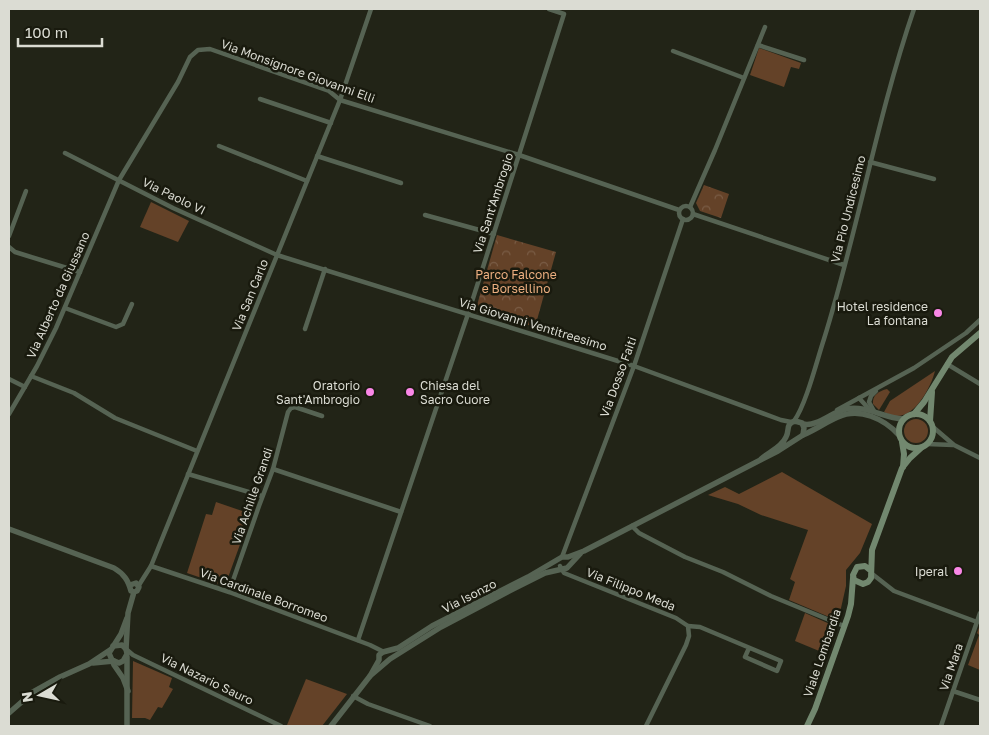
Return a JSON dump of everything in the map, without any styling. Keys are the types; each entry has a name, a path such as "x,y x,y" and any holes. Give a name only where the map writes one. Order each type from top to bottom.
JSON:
{"main road":[{"path":"851,604 855,569 860,566 872,550 902,468 904,454 898,429 903,419 914,414 947,364 980,333"},
{"path":"902,468 932,436 930,403 934,386"},
{"path":"914,414 923,415 931,424"},
{"path":"900,438 911,448 924,446"},
{"path":"851,604 856,592 865,583 871,572 872,550"},
{"path":"860,566 864,566 871,572"},
{"path":"853,578 857,582 865,583"},
{"name":"Viale Lombardia","path":"808,726 851,604"}],"street":[{"name":"Via San Carlo","path":"139,585 151,566 331,123 371,9"},
{"name":"Via Sant'Ambrogio","path":"358,640 468,314 564,14 549,9"},
{"name":"Via Pio Undicesimo","path":"796,422 827,330 894,73 914,9"},
{"path":"765,26 690,207 693,214 844,265"},
{"path":"758,45 804,60"},
{"name":"Via Monsignore Giovanni Elli","path":"119,180 179,81 189,59 198,50 210,49 329,91 340,100 519,155 680,210"},
{"path":"673,52 744,78"},
{"path":"260,99 331,123"},
{"path":"219,146 307,181"},
{"name":"Via Paolo VI","path":"65,153 231,235 277,255"},
{"path":"317,156 401,183"},
{"path":"870,162 934,179"},
{"name":"Via Alberto da Giussano","path":"10,411 31,376 65,308 119,180"},
{"path":"9,236 26,192"},
{"path":"690,207 684,206 680,210 680,216 683,219 690,219 693,214"},
{"path":"426,214 494,234"},
{"name":"Via Dosso Faiti","path":"564,557 568,541 634,366 683,219"},
{"path":"9,247 15,252 80,272"},
{"name":"Via Giovanni Ventitreesimo","path":"277,255 634,366 781,420 796,422"},
{"path":"305,329 325,270"},
{"path":"65,308 116,327 123,324 132,304"},
{"path":"796,422 812,424 834,413 914,368 966,333 980,320"},
{"path":"947,364 980,384"},
{"path":"31,376 74,393 115,418 197,452"},
{"path":"9,379 25,387"},
{"path":"871,410 870,398 880,386"},
{"path":"859,398 871,410"},
{"name":"Via Achille Grandi","path":"229,592 273,469 290,409 297,408 322,416"},
{"path":"834,413 852,408 871,410 892,418 903,419"},
{"path":"760,459 778,451 795,439 839,416 865,414 890,426 900,438"},
{"path":"781,420 787,431 795,439"},
{"path":"760,459 780,445 787,431 796,422"},
{"path":"796,422 804,430 803,435"},
{"path":"931,424 954,445 980,458"},
{"path":"924,446 954,445"},
{"name":"Via Isonzo","path":"370,676 381,653 398,648 432,626 564,557 584,551 760,459"},
{"path":"273,469 401,512"},
{"path":"188,474 262,496"},
{"path":"632,526 639,533 685,557 771,596 844,626"},
{"path":"9,528 114,568 124,576 130,585 130,589 134,592"},
{"name":"Via Isonzo","path":"331,726 370,676 388,661 441,627 542,575 566,566 584,551"},
{"path":"564,557 566,566 559,561 564,557"},
{"name":"Via Cardinale Borromeo","path":"151,566 229,592 370,644 385,652"},
{"name":"Via Filippo Meda","path":"574,577 566,566 563,572 574,577 676,618 688,626 700,627 781,661 777,671 745,657 749,648"},
{"path":"871,572 894,591 977,622"},
{"path":"865,583 874,581 884,584"},
{"path":"128,691 110,656 127,618 134,592 138,590 139,585 134,582 130,585"},
{"name":"Via Mara","path":"941,726 980,613"},
{"path":"127,618 128,726"},
{"path":"646,726 686,645 689,636 688,626"},
{"path":"370,644 379,659 388,661 389,654 385,652"},
{"path":"9,714 38,689 89,664 112,648 119,645 126,649"},
{"name":"Via Nazario Sauro","path":"126,649 281,726"},
{"path":"89,664 120,662 127,657"},
{"path":"954,691 980,700"},
{"path":"353,696 368,704 430,726"}],"green space":[{"path":"759,48 801,63 799,69 791,67 784,87 750,75"},
{"path":"704,185 729,194 721,218 700,211 696,203"},
{"path":"151,202 189,221 178,242 140,227"},
{"name":"Parco Falcone e Borsellino","path":"497,235 556,252 535,327 476,309"},
{"path":"935,371 926,393 909,412 895,416 884,412 890,401"},
{"path":"887,389 890,392 879,410 873,404 874,398 879,392"},
{"path":"916,419 921,420 927,426 927,436 921,442 916,443 911,442 905,436 904,431 905,426 911,420"},
{"path":"782,472 872,524 860,553 846,570 846,586 839,617 834,619 789,600 795,582 790,579 808,530 708,495 725,487 739,494"},
{"path":"216,502 251,514 225,586 187,573 206,514 212,515"},
{"path":"805,613 832,625 833,630 824,653 795,641"},
{"path":"980,625 980,670 968,665 979,635 977,633"},
{"path":"133,661 172,678 169,687 173,689 162,708 158,707 150,720 132,718"},
{"path":"306,679 347,694 322,726 287,725"}],"place":[{"name":"Hotel residence La fontana","path":"938,313"},
{"name":"Oratorio Sant'Ambrogio","path":"370,392"},
{"name":"Chiesa del Sacro Cuore","path":"410,392"},
{"name":"Iperal","path":"958,571"}]}
